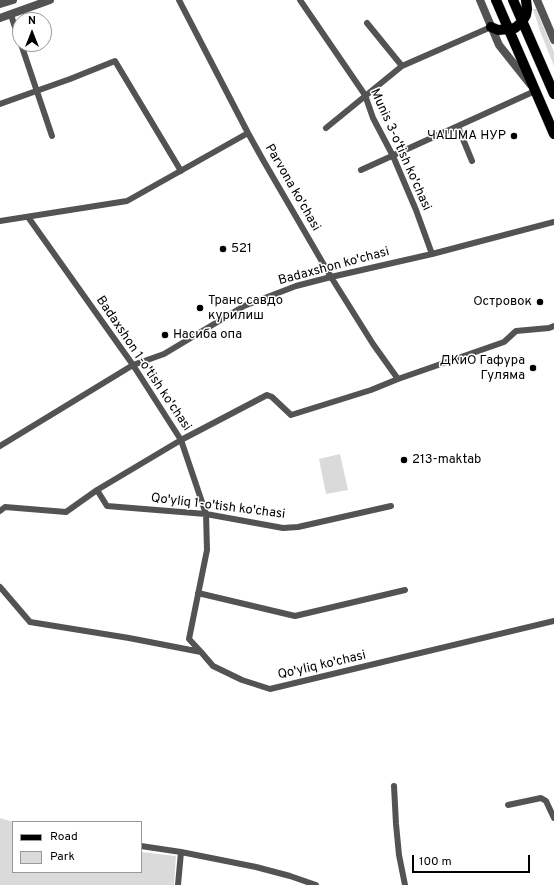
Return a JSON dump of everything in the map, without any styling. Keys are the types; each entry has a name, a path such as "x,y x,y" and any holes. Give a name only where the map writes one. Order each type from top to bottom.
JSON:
{"main road":[{"path":"496,0 554,134"},
{"path":"513,0 554,94"},
{"path":"491,27 498,30 515,28 526,16 526,0"}],"street":[{"path":"0,4 13,0"},
{"path":"0,18 50,0"},
{"name":"Parvona ko'chasi","path":"179,0 248,133 331,277 373,344 398,379"},
{"name":"Munis 3-o'tish ko'chasi","path":"300,0 365,95 373,118 393,156 416,210 432,254"},
{"path":"361,170 535,91 499,45 480,0"},
{"path":"537,0 554,40"},
{"path":"10,14 12,20"},
{"path":"367,23 402,66"},
{"path":"326,128 402,66 491,27"},
{"path":"23,52 52,136"},
{"path":"0,104 115,61 181,171"},
{"path":"458,127 472,161"},
{"path":"0,221 127,201 248,133"},
{"name":"Badaxshon 1-o'tish ko'chasi","path":"28,217 133,365 181,440 206,514 207,550 189,639 201,652"},
{"name":"Badaxshon ko'chasi","path":"133,365 164,354 244,306 296,286 432,254 554,222"},
{"path":"0,511 5,507 66,512 97,490 181,440 266,395 272,397 291,415 370,390 504,342 516,331 549,328 554,326"},
{"path":"0,446 133,365"},
{"name":"Qo'yliq 1-o'tish ko'chasi","path":"97,490 107,506 206,514 282,528 298,527 391,506"},
{"path":"0,587 30,622 129,638 201,652"},
{"path":"198,593 295,616 406,590"},
{"name":"Qo'yliq ko'chasi","path":"201,652 213,666 242,680 270,689 554,622"},
{"path":"394,786 396,830 405,885"},
{"path":"508,805 541,798 546,801 554,818"},
{"path":"142,846 181,852 256,867 316,885"},
{"path":"178,885 181,852"}],"green space":[{"path":"533,9 536,9 554,52 554,66 540,31"},
{"path":"340,454 348,490 326,494 319,459"},
{"path":"0,818 12,822 12,873 142,873 142,852 176,856 174,885 0,885"}],"place":[{"name":"ЧАШМА НУР","path":"514,136"},
{"name":"521","path":"223,249"},
{"name":"Островок","path":"540,302"},
{"name":"Транс савдо курилиш","path":"200,308"},
{"name":"Насиба опа","path":"165,335"},
{"name":"ДКиО Гафура Гуляма","path":"533,368"},
{"name":"213-maktab","path":"404,460"}]}
